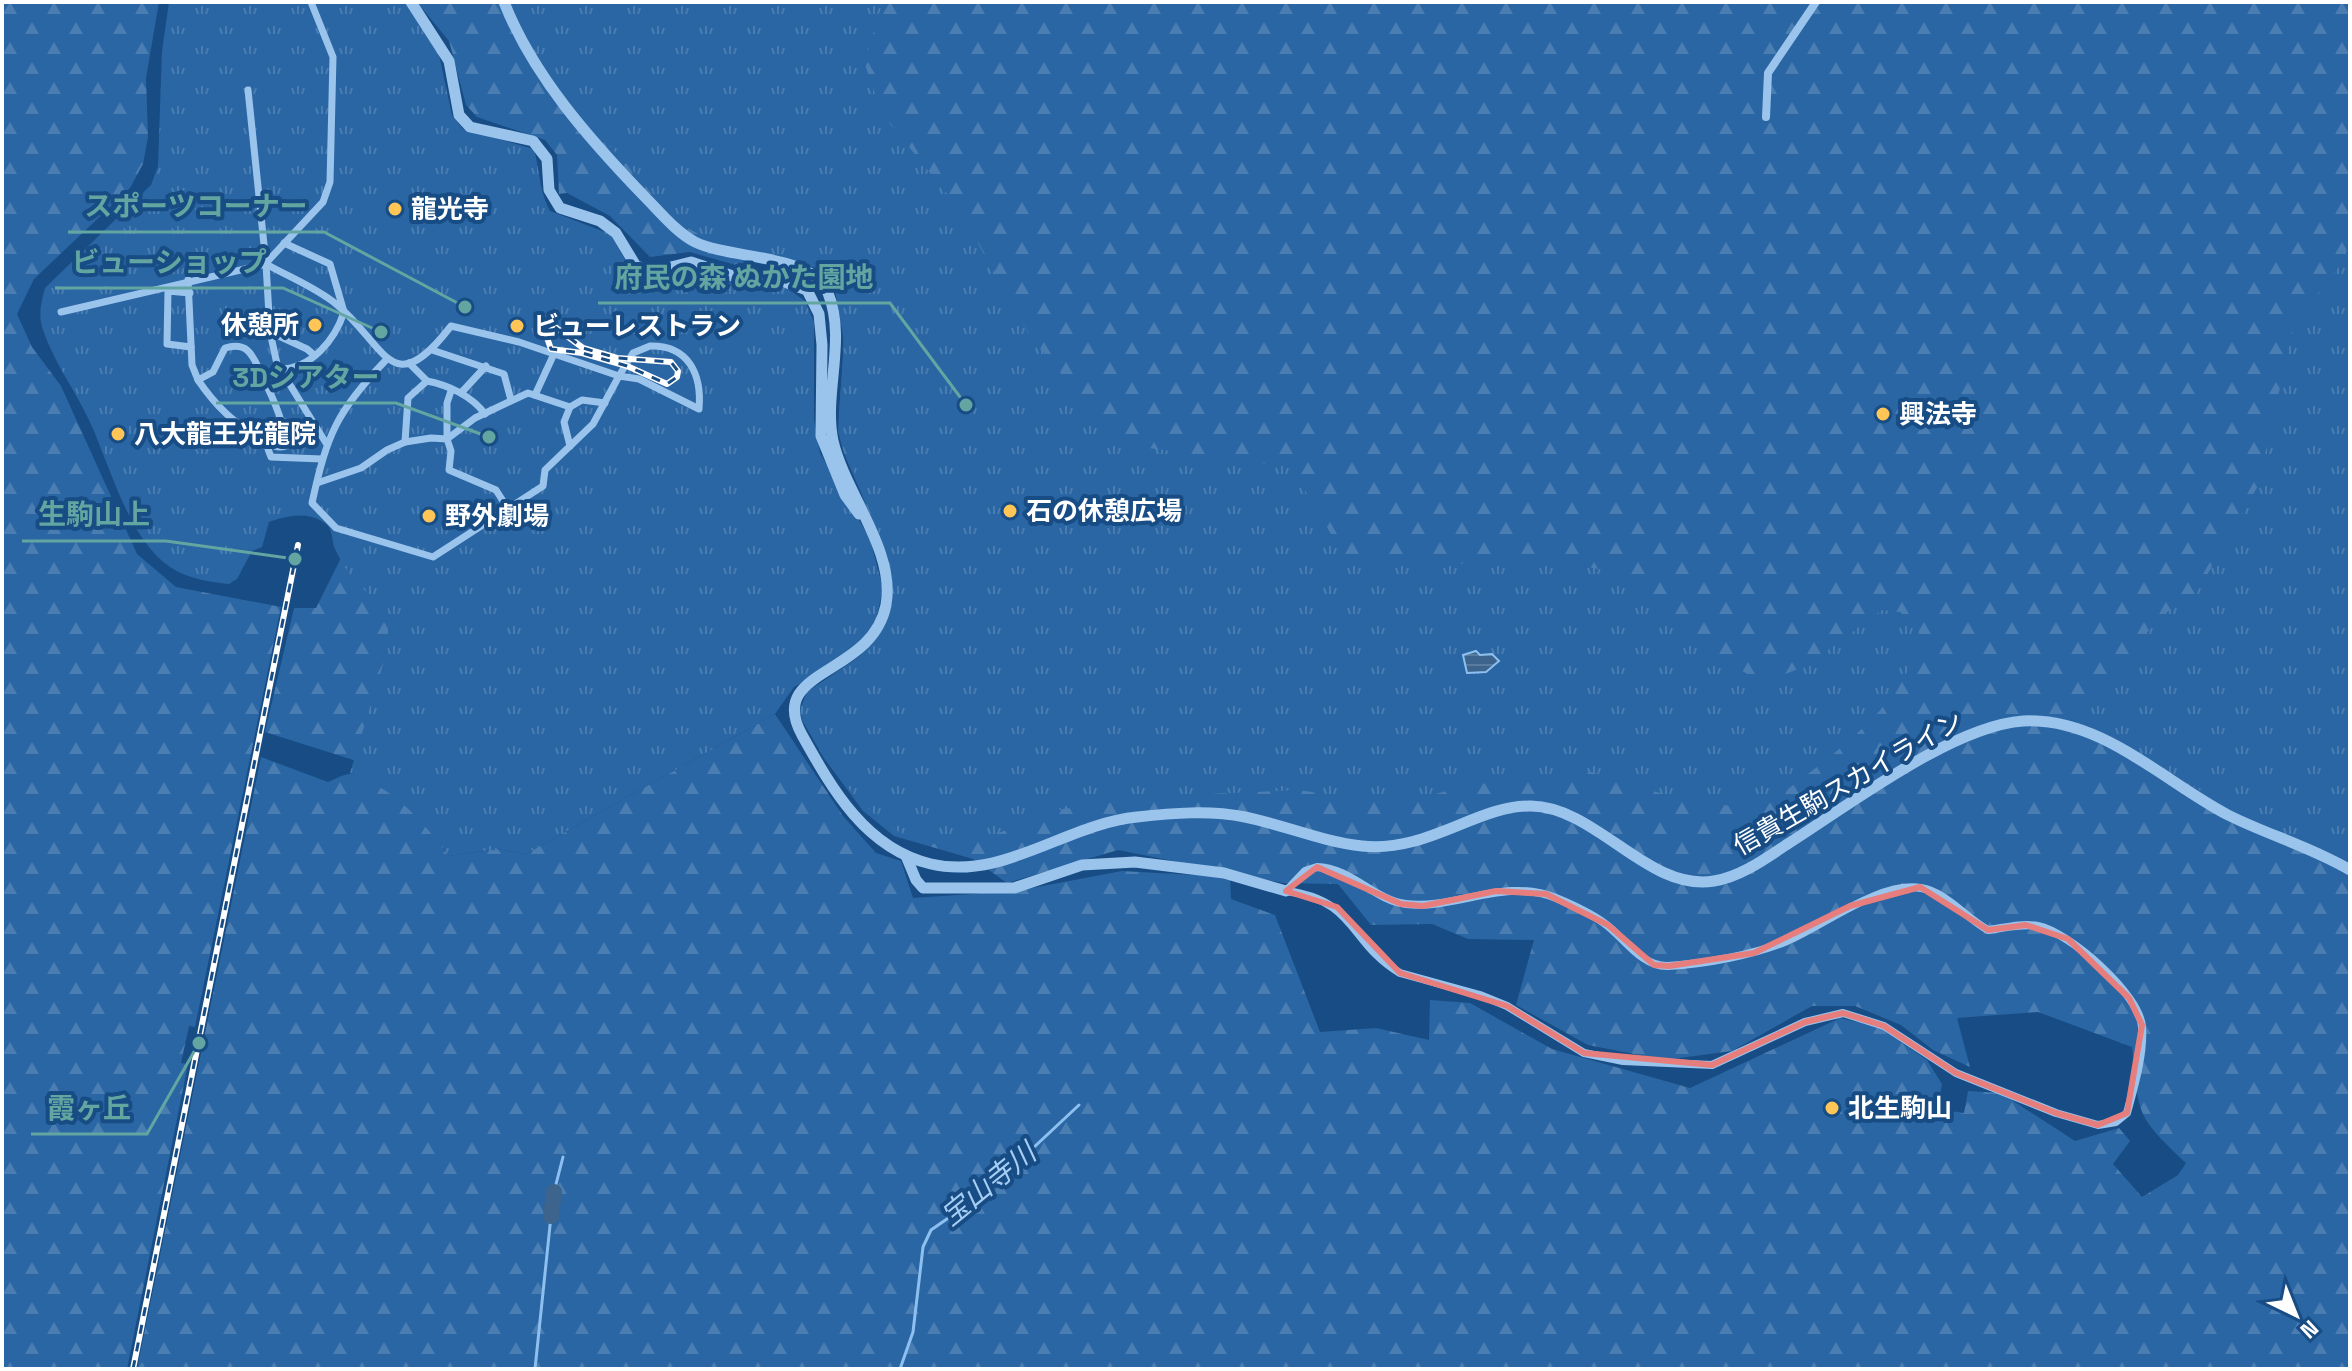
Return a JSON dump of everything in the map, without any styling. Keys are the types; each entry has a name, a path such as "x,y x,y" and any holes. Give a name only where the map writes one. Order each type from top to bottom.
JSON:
{"street":[{"path":"61,312 266,264 323,202 332,165 333,57 311,2"},
{"path":"411,2 449,61 459,115 470,127 533,141 547,159 549,190 560,208 600,221 616,233 636,266 655,271 691,262 742,279 782,281 807,290 819,314 822,345 821,436 853,511 863,517"},
{"name":"信貴生駒スカイライン","path":"504,2 515,32 558,98 671,223 694,241 813,273 827,289 834,319 832,433 887,578 885,613 863,649 799,691 792,713 805,740 857,819 873,837 906,856 959,869 992,865 1105,821 1209,813 1239,816 1362,846 1395,845 1425,840 1507,809 1531,806 1575,818 1682,880 1714,881 1765,858 1951,742 1990,726 2025,721 2057,723 2100,737 2229,815 2320,853 2350,870"},
{"path":"1766,117 1768,73 1816,2"},
{"path":"248,90 270,332 280,369 326,443"},
{"path":"280,369 293,369 314,355 337,332 344,312 330,264 284,243"},
{"path":"266,264 321,294 344,312 386,360 409,363 423,360 451,326 519,342 553,356 619,376 651,384 699,409 701,384 680,354 666,346 650,346 633,353 619,376 593,424 545,470 543,486 433,557 336,528 312,503 326,443 348,400 386,360"},
{"path":"188,280 192,365 198,380 231,418 255,435 284,446 293,437 292,428 281,421 270,387 249,350 233,346 225,348 213,372 198,380"},
{"path":"190,293 168,291 167,344 191,347"},
{"path":"270,332 314,355"},
{"path":"432,350 504,374 511,400"},
{"path":"535,395 553,356"},
{"path":"409,363 427,381 461,393 477,403 485,414"},
{"path":"461,393 486,366"},
{"path":"405,442 408,398 427,381"},
{"path":"451,391 447,403 447,439 451,451 449,470 496,490 508,509"},
{"path":"317,483 361,468 405,442 447,439 485,414 528,393 570,407"},
{"path":"570,446 564,422 570,407 582,400 605,403"},
{"path":"281,421 270,425 268,449 271,457 322,459"},
{"path":"906,856 916,880 923,888 1014,888 1072,868 1135,862 1232,874 1286,891 1311,894 1337,907 1387,965 1400,973 1507,1006 1584,1053 1623,1061 1712,1065 1805,1022 1843,1013 1884,1026 1956,1073 2056,1113 2098,1125 2116,1122 2127,1113 2142,1025 2129,998 2068,939 2039,926 1988,930 1942,897 1920,887 1903,889 1850,906 1792,939 1762,950 1669,966 1654,965 1608,925 1546,894 1496,891 1423,906 1401,904 1330,867 1305,871 1286,891"}],"highlighted area":[{"path":"1317,867 1401,904 1423,906 1496,891 1546,894 1608,925 1654,965 1669,966 1754,953 1850,906 1920,887 1988,930 2026,925 2068,939 2129,998 2142,1025 2127,1113 2098,1125 2056,1113 1956,1073 1884,1026 1843,1013 1805,1022 1712,1065 1584,1053 1507,1006 1400,973 1337,907 1286,891"}],"green space":[{"path":"2,2 159,2 146,78 148,137 143,164 130,188 34,279 17,314 32,347 61,386 137,554 176,587 281,607 195,1027 189,1026 181,1063 188,1064 127,1369 2,1369"},
{"path":"169,2 405,2 438,50 452,115 463,129 534,149 550,211 610,234 634,275 705,270 741,285 787,288 805,301 814,322 814,420 820,453 870,539 883,589 875,624 851,654 794,687 775,714 526,854 497,849 449,856 394,796 350,773 388,648 388,608 364,590 351,575 335,549 327,524 310,517 289,516 269,522 262,547 252,551 237,579 229,584 198,579 170,567 142,538 131,519 88,418 41,325 45,288 151,185 158,166 162,51"},
{"path":"417,2 2350,2 2350,1369 137,1369 261,757 328,782 352,774 381,785 407,806 449,856 497,849 526,854 775,714 843,816 876,853 901,861 913,898 1016,891 1122,871 1230,877 1231,899 1275,915 1320,1032 1376,1028 1429,1040 1430,1000 1470,1003 1552,1049 1690,1088 1840,1018 1879,1027 1927,1060 1942,1084 1938,1109 1964,1113 1968,1091 2001,1093 2075,1141 2119,1128 2130,1141 2113,1164 2142,1197 2178,1175 2186,1163 2157,1134 2142,1112 2132,1047 2038,1012 1957,1018 1970,1067 1933,1050 1901,1025 1855,1006 1812,1006 1732,1051 1665,1060 1588,1045 1516,1005 1534,940 1468,939 1432,924 1371,925 1338,884 1283,883 1118,850 1007,883 973,859 894,836 863,811 824,758 802,720 811,689 871,646 885,625 892,604 885,554 840,438 842,319 830,280 809,265 758,251 739,266 690,252 650,257 610,216 567,193 559,194 557,155 545,140 477,117 466,105 449,41"},
{"path":"512,2 883,2 864,62 882,114 957,206 1032,340 1126,445 1291,467 1344,556 1466,564 1551,561 1611,571 1710,651 1762,683 1806,666 1882,610 1900,612 1919,629 1914,656 1901,682 1861,730 1765,807 1696,804 1591,772 1470,785 1392,805 1299,790 1163,796 1062,809 972,843 923,844 886,825 854,795 824,758 799,712 807,692 869,650 885,626 893,603 890,561 838,432 844,341 835,290 816,268 711,241 670,218 638,176 584,119 522,32"},
{"path":"2350,230 2350,864 2229,809 2124,743 2079,723 2159,617 2196,594 2258,486 2294,325 2345,259"},
{"path":"350,540 431,562 366,764 265,732 294,608 316,608"}],"shaded area":[{"path":"1476,651 1480,655 1492,654 1499,661 1486,672 1467,673 1463,655"}],"waterway":[{"name":"宝山寺川","path":"900,1369 913,1332 923,1247 931,1230 986,1192 1079,1105"},
{"name":"宝山寺川","path":"554,1192 563,1157"},
{"name":"宝山寺川","path":"551,1216 554,1192"},
{"name":"宝山寺川","path":"535,1369 551,1216"}],"railway":[{"path":"555,327 583,348 617,358 671,362 678,371 677,377 667,384 627,366 582,353 551,349 546,335 555,327"},
{"path":"133,1369 298,545"}],"place":[{"name":"龍光寺","path":"395,209"},
{"name":"スポーツコーナー","path":"465,307"},
{"name":"休憩所","path":"315,325"},
{"name":"ビューレストラン","path":"517,326"},
{"name":"ビューショップ","path":"381,332"},
{"name":"府民の森 ぬかた園地","path":"966,405"},
{"name":"興法寺","path":"1883,414"},
{"name":"八大龍王光龍院","path":"118,434"},
{"name":"3Dシアター","path":"489,437"},
{"name":"石の休憩広場","path":"1010,511"},
{"name":"野外劇場","path":"429,516"},
{"name":"生駒山上","path":"295,559"},
{"name":"霞ヶ丘","path":"199,1043"},
{"name":"北生駒山","path":"1832,1108"}]}
